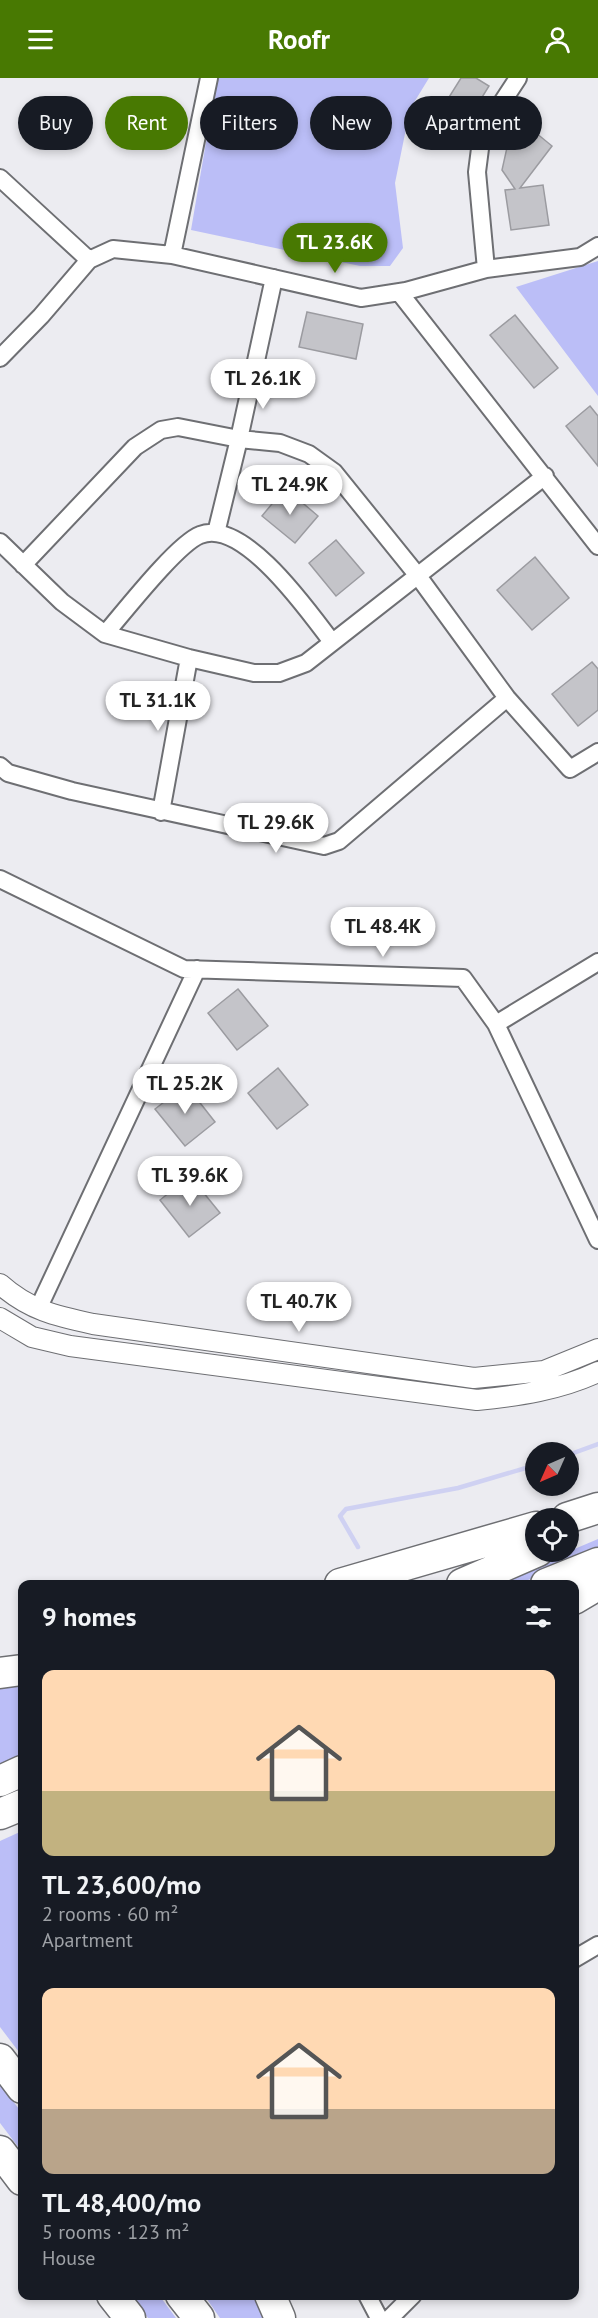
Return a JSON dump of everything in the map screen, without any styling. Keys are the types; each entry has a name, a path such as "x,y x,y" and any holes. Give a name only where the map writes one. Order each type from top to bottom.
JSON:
{"highway":[{"path":"579,1514 598,1508"},
{"path":"579,1533 598,1525"},
{"path":"354,1580 525,1530"},
{"path":"471,1580 525,1557"},
{"path":"556,1580 598,1563"},
{"path":"579,1596 598,1585"},
{"path":"0,1673 18,1671"},
{"path":"0,1781 18,1773"},
{"path":"0,1814 18,1807"},
{"path":"0,2060 18,2083"},
{"path":"0,2151 18,2175"},
{"path":"116,2300 130,2318"},
{"path":"185,2300 199,2318"},
{"path":"272,2300 280,2318"}],"street":[{"path":"172,255 208,78"},
{"path":"486,269 477,172 482,133 518,78"},
{"path":"0,178 89,260"},
{"path":"0,358 41,316 89,260 113,249 172,255 361,298 399,292 486,269 580,257 598,246"},
{"path":"216,533 274,278"},
{"path":"399,292 598,546"},
{"path":"23,565 135,447 161,430 178,427 239,439 280,443 309,454 334,472 418,576 507,698 570,769 598,752"},
{"path":"0,542 62,602 105,634 189,658 254,673 279,673 306,663 545,476"},
{"path":"105,634 182,547 200,535 216,533 231,537 254,550 292,591 332,642"},
{"path":"161,812 189,658"},
{"path":"0,766 8,773 161,812 324,846 339,841 507,698"},
{"path":"0,879 184,969 463,978 496,1024 598,1240"},
{"path":"496,1024 596,967"},
{"path":"38,1309 197,969"},
{"path":"0,1284 29,1306 56,1316 93,1324 474,1378 544,1371 598,1349"},
{"path":"0,1318 32,1337 70,1346 477,1400 518,1396 578,1382 598,1372"},
{"path":"579,1956 598,1945"},
{"path":"370,2300 379,2318"},
{"path":"390,2318 408,2300"}],"shaded area":[{"path":"217,78 429,78 418,96 404,96 404,139 395,183 403,248 390,266 360,266 191,230 205,150 298,150 298,96 214,96"},
{"path":"598,261 598,396 516,287"},
{"path":"598,1539 598,1549 579,1557 579,1547"},
{"path":"544,1562 569,1562 528,1580 501,1580"},
{"path":"18,1681 18,1759 0,1767 0,1684"},
{"path":"18,1833 18,2051 0,2027 0,1841"},
{"path":"0,2084 18,2108 18,2147 0,2123"},
{"path":"135,2300 163,2300 176,2318 148,2318"},
{"path":"207,2300 261,2300 270,2318 220,2318"}],"building":[{"path":"461,78 476,78 489,86 483,96 450,96"},
{"path":"542,138 552,146 520,188 543,185 549,225 511,230 505,190 515,189 502,170 506,150 542,150"},
{"path":"307,312 363,324 356,359 299,347"},
{"path":"515,315 558,368 534,388 490,335"},
{"path":"590,406 598,416 598,466 566,426"},
{"path":"285,488 318,516 295,543 262,516"},
{"path":"336,540 364,573 336,596 309,563"},
{"path":"535,557 569,598 532,630 497,590"},
{"path":"592,662 598,669 598,710 578,726 552,694"},
{"path":"238,989 268,1026 237,1050 208,1013"},
{"path":"278,1068 308,1105 277,1129 248,1093"},
{"path":"186,1085 215,1122 185,1146 155,1109"},
{"path":"190,1176 220,1213 189,1237 160,1200"}],"waterway":[{"path":"579,1451 598,1444"},
{"path":"358,1547 340,1516 346,1509 458,1488 525,1468"}]}
